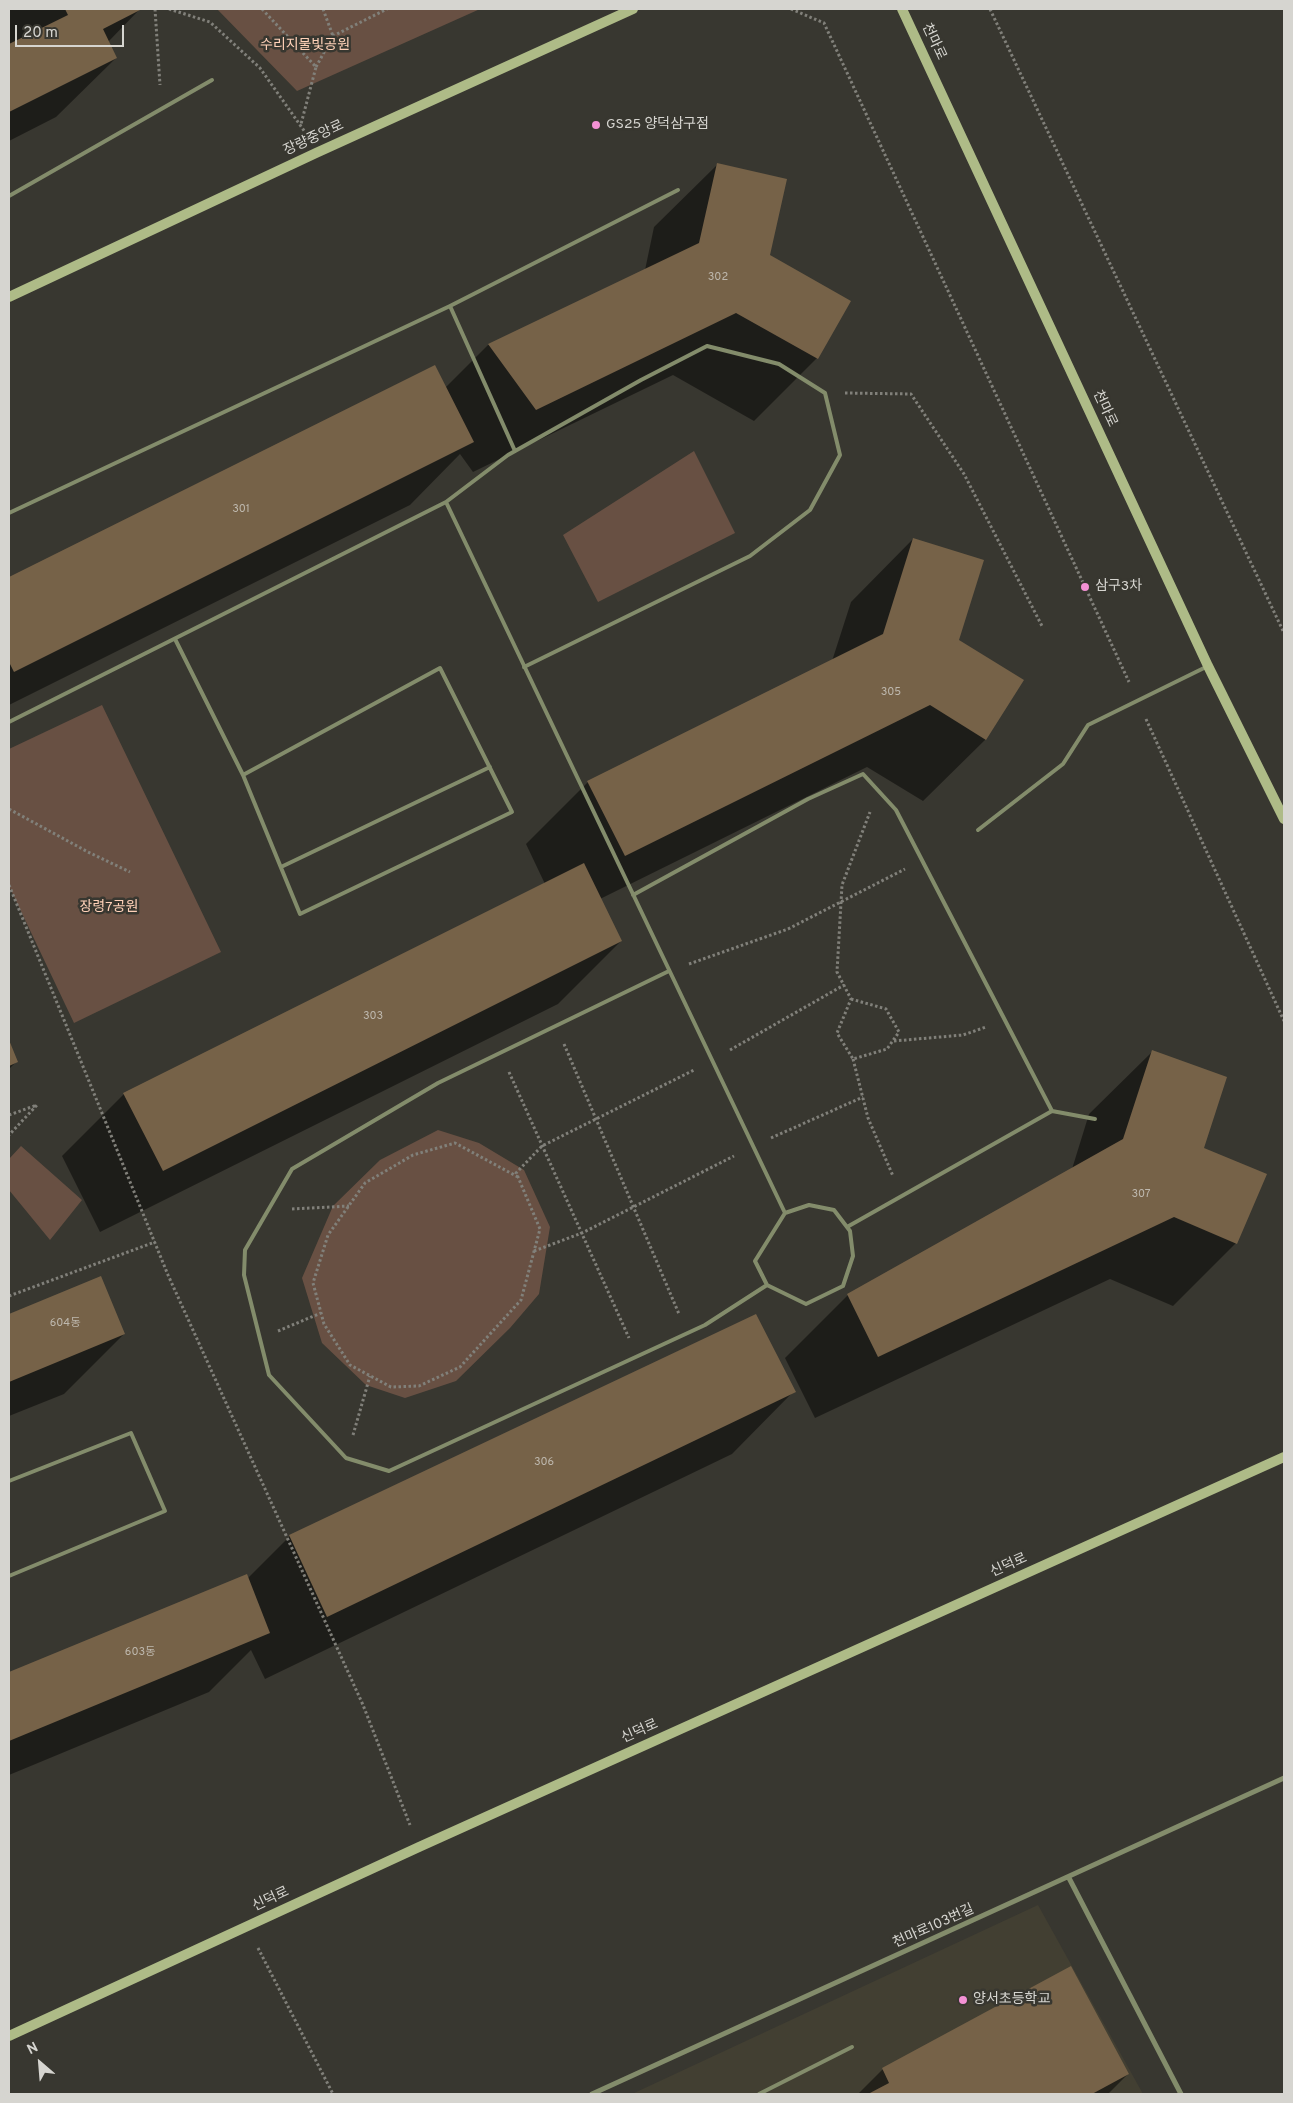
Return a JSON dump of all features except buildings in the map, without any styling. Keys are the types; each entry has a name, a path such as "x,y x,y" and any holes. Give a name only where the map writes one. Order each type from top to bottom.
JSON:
{"street":[{"name":"장량중앙로","path":"9,297 316,153 633,9"},
{"name":"천마로","path":"902,9 1208,666 1284,819"},
{"name":"신덕로","path":"9,2036 419,1847 1284,1457"},
{"name":"천마로103번길","path":"592,2094 1069,1878 1284,1778"},
{"path":"1069,1878 1181,2094"}],"lane":[{"path":"9,196 212,80"},
{"path":"9,513 450,306 678,190"},
{"path":"450,306 515,452"},
{"path":"9,722 446,502 515,452 641,380 707,346 779,364 825,393 840,455 810,510 750,556 524,667"},
{"path":"446,502 785,1213"},
{"path":"175,639 243,775 300,914 512,812 440,668 243,775"},
{"path":"978,830 1063,764 1088,725 1208,666"},
{"path":"281,867 490,767"},
{"path":"633,895 808,799 863,774 896,810 1052,1111"},
{"path":"669,971 438,1083 292,1169 245,1250 244,1275 269,1375 346,1458 389,1471 705,1325 768,1285"},
{"path":"847,1227 1052,1111 1095,1119"},
{"path":"809,1205 834,1210 847,1227 850,1231 853,1256 843,1286 806,1304 768,1285 755,1261 785,1213 809,1205"},
{"path":"9,1481 131,1433 165,1511 9,1576"},
{"path":"759,2094 852,2047"}],"path":[{"path":"155,9 161,109"},
{"path":"169,9 210,22 260,68 301,124 316,153"},
{"path":"262,9 316,67"},
{"path":"323,9 333,36"},
{"path":"301,124 316,67 333,36 387,9"},
{"path":"791,9 824,23 1284,1021"},
{"path":"990,9 1284,632"},
{"path":"825,393 910,394 964,474 1043,628"},
{"path":"853,1059 887,1050 899,1032 886,1009 851,999 838,972 842,885 878,791"},
{"path":"9,809 88,852 130,872"},
{"path":"669,971 788,929 922,860"},
{"path":"9,885 155,1242 363,1705 419,1847"},
{"path":"518,1176 455,1143 413,1155 365,1183 328,1235 313,1283 324,1324 350,1365 391,1387 419,1386 460,1367 521,1300 540,1229 518,1176 516,1173 542,1146 712,1060 844,985"},
{"path":"851,999 836,1033 853,1059 868,1118 901,1196"},
{"path":"893,1041 963,1035 1004,1019"},
{"path":"556,1025 688,1333"},
{"path":"500,1053 638,1356"},
{"path":"534,1251 582,1233 753,1146 863,1097"},
{"path":"9,1116 37,1105 9,1135"},
{"path":"268,1211 349,1206"},
{"path":"9,1296 155,1242"},
{"path":"260,1339 321,1313"},
{"path":"346,1458 370,1376"},
{"path":"247,1926 332,2094"}],"shaded area":[{"name":"양서초등학교","path":"1038,1905 1143,2094 632,2094"}],"green space":[{"name":"수리지물빛공원","path":"217,9 480,9 297,91"},
{"path":"694,451 735,533 598,602 563,535"},
{"name":"장령7공원","path":"102,705 221,952 74,1023 9,886 9,749"},
{"path":"438,1130 479,1143 524,1170 550,1227 539,1294 510,1328 456,1381 405,1398 366,1385 322,1343 302,1278 333,1206 380,1160"},
{"path":"21,1146 82,1200 50,1240 9,1190 9,1159"}],"place":[{"name":"GS25 양덕삼구점","path":"596,125"},
{"name":"삼구3차","path":"1085,587"},
{"name":"양서초등학교","path":"963,2000"}]}
